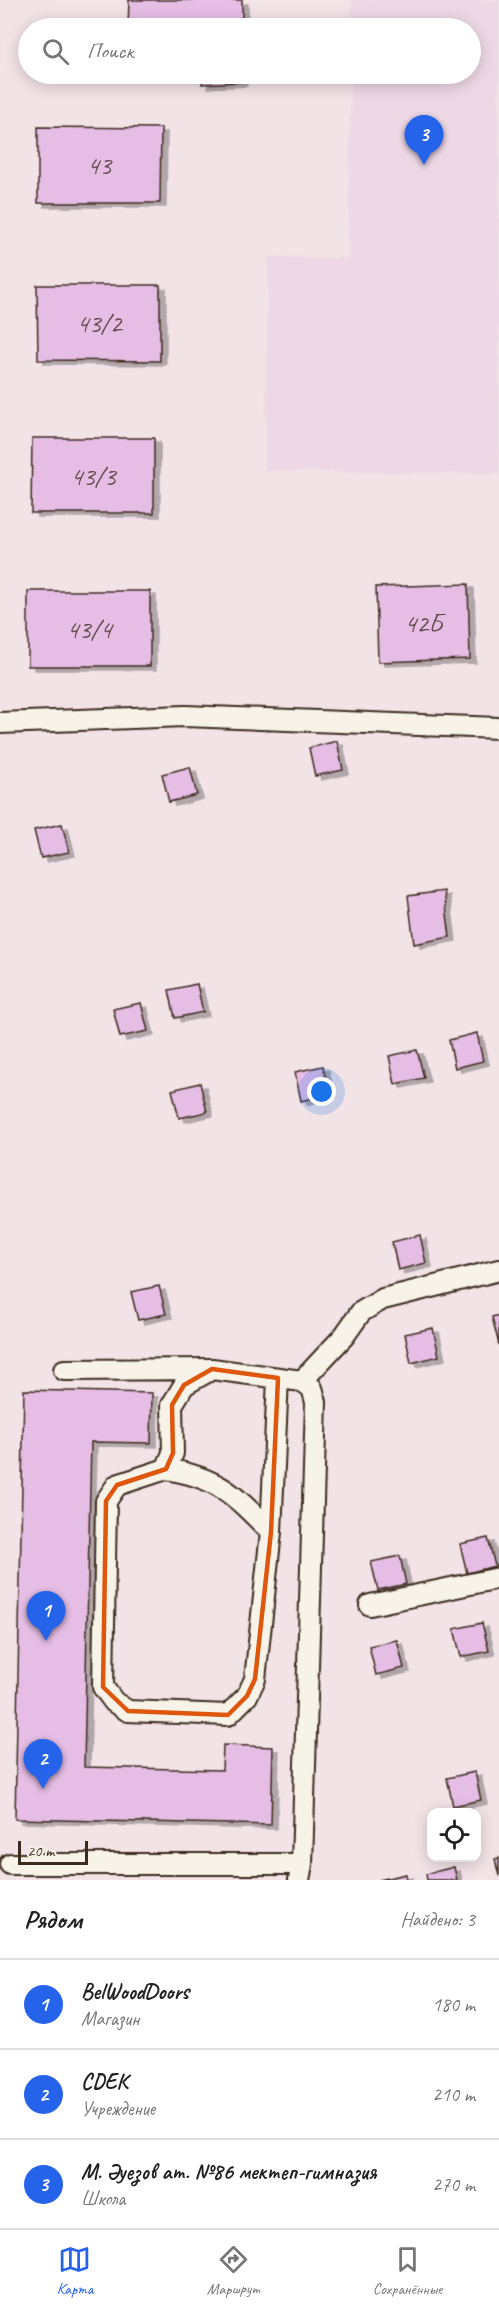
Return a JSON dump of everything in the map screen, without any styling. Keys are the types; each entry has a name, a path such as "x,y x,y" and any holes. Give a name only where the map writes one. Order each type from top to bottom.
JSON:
{"street":[{"path":"0,723 185,716 499,728"},
{"path":"302,1381 344,1336 361,1312 383,1299 499,1270"},
{"path":"10,1864 300,1872 316,1402 312,1388 302,1381 212,1369 64,1370"},
{"path":"166,1469 173,1453 172,1405 184,1385 212,1369"},
{"path":"271,1532 220,1485 193,1473 166,1469 117,1485 106,1501 103,1687 114,1702 128,1711 228,1715 247,1696 255,1679 271,1532 278,1378"},
{"path":"370,1605 499,1578"}],"highlighted area":[{"path":"212,1369 278,1378 271,1532 255,1679 247,1696 228,1715 128,1711 103,1687 106,1501 117,1485 166,1469 173,1453 172,1405 184,1385"}],"shaded area":[{"path":"352,0 499,0 499,474 265,471 268,257 348,258 351,84 481,84 481,18 351,18"}],"building":[{"path":"129,0 242,0 242,18 128,18"},
{"path":"38,127 161,128 160,203 38,203"},
{"path":"37,285 160,285 160,361 38,360"},
{"path":"32,438 154,438 154,513 31,513"},
{"path":"468,584 470,659 378,662 376,587"},
{"path":"28,591 150,591 150,666 28,666"},
{"path":"337,741 343,770 315,776 309,748"},
{"path":"190,767 197,795 169,802 162,774"},
{"path":"62,824 69,852 41,858 34,830"},
{"path":"444,891 450,937 414,944 408,896"},
{"path":"197,984 203,1012 175,1018 169,990"},
{"path":"141,1003 148,1031 120,1037 113,1009"},
{"path":"477,1033 483,1061 455,1068 449,1040"},
{"path":"417,1050 424,1078 395,1084 389,1056"},
{"path":"323,1066 329,1094 301,1101 295,1072"},
{"path":"200,1083 207,1112 179,1118 172,1090"},
{"path":"420,1235 426,1263 398,1270 392,1242"},
{"path":"159,1286 166,1314 138,1320 131,1292"},
{"path":"499,1315 499,1345 492,1317"},
{"path":"433,1328 439,1356 411,1363 405,1334"},
{"path":"24,1390 152,1393 151,1443 91,1442 84,1767 222,1770 223,1745 273,1747 271,1825 15,1819"},
{"path":"488,1538 495,1566 467,1573 460,1544"},
{"path":"400,1556 406,1584 378,1590 371,1562"},
{"path":"482,1623 489,1651 461,1657 454,1629"},
{"path":"397,1640 404,1668 376,1675 369,1646"},
{"path":"475,1772 481,1800 453,1806 447,1778"},
{"path":"499,1858 499,1876 495,1859"},
{"path":"454,1867 457,1880 427,1880 426,1874"},
{"path":"406,1874 407,1880 379,1880"}],"place":[{"name":"М. Әуезов ат. №86 мектеп-гимназия","path":"424,165"},
{"name":"BelWoodDoors","path":"46,1641"},
{"name":"CDEK","path":"43,1789"}]}
